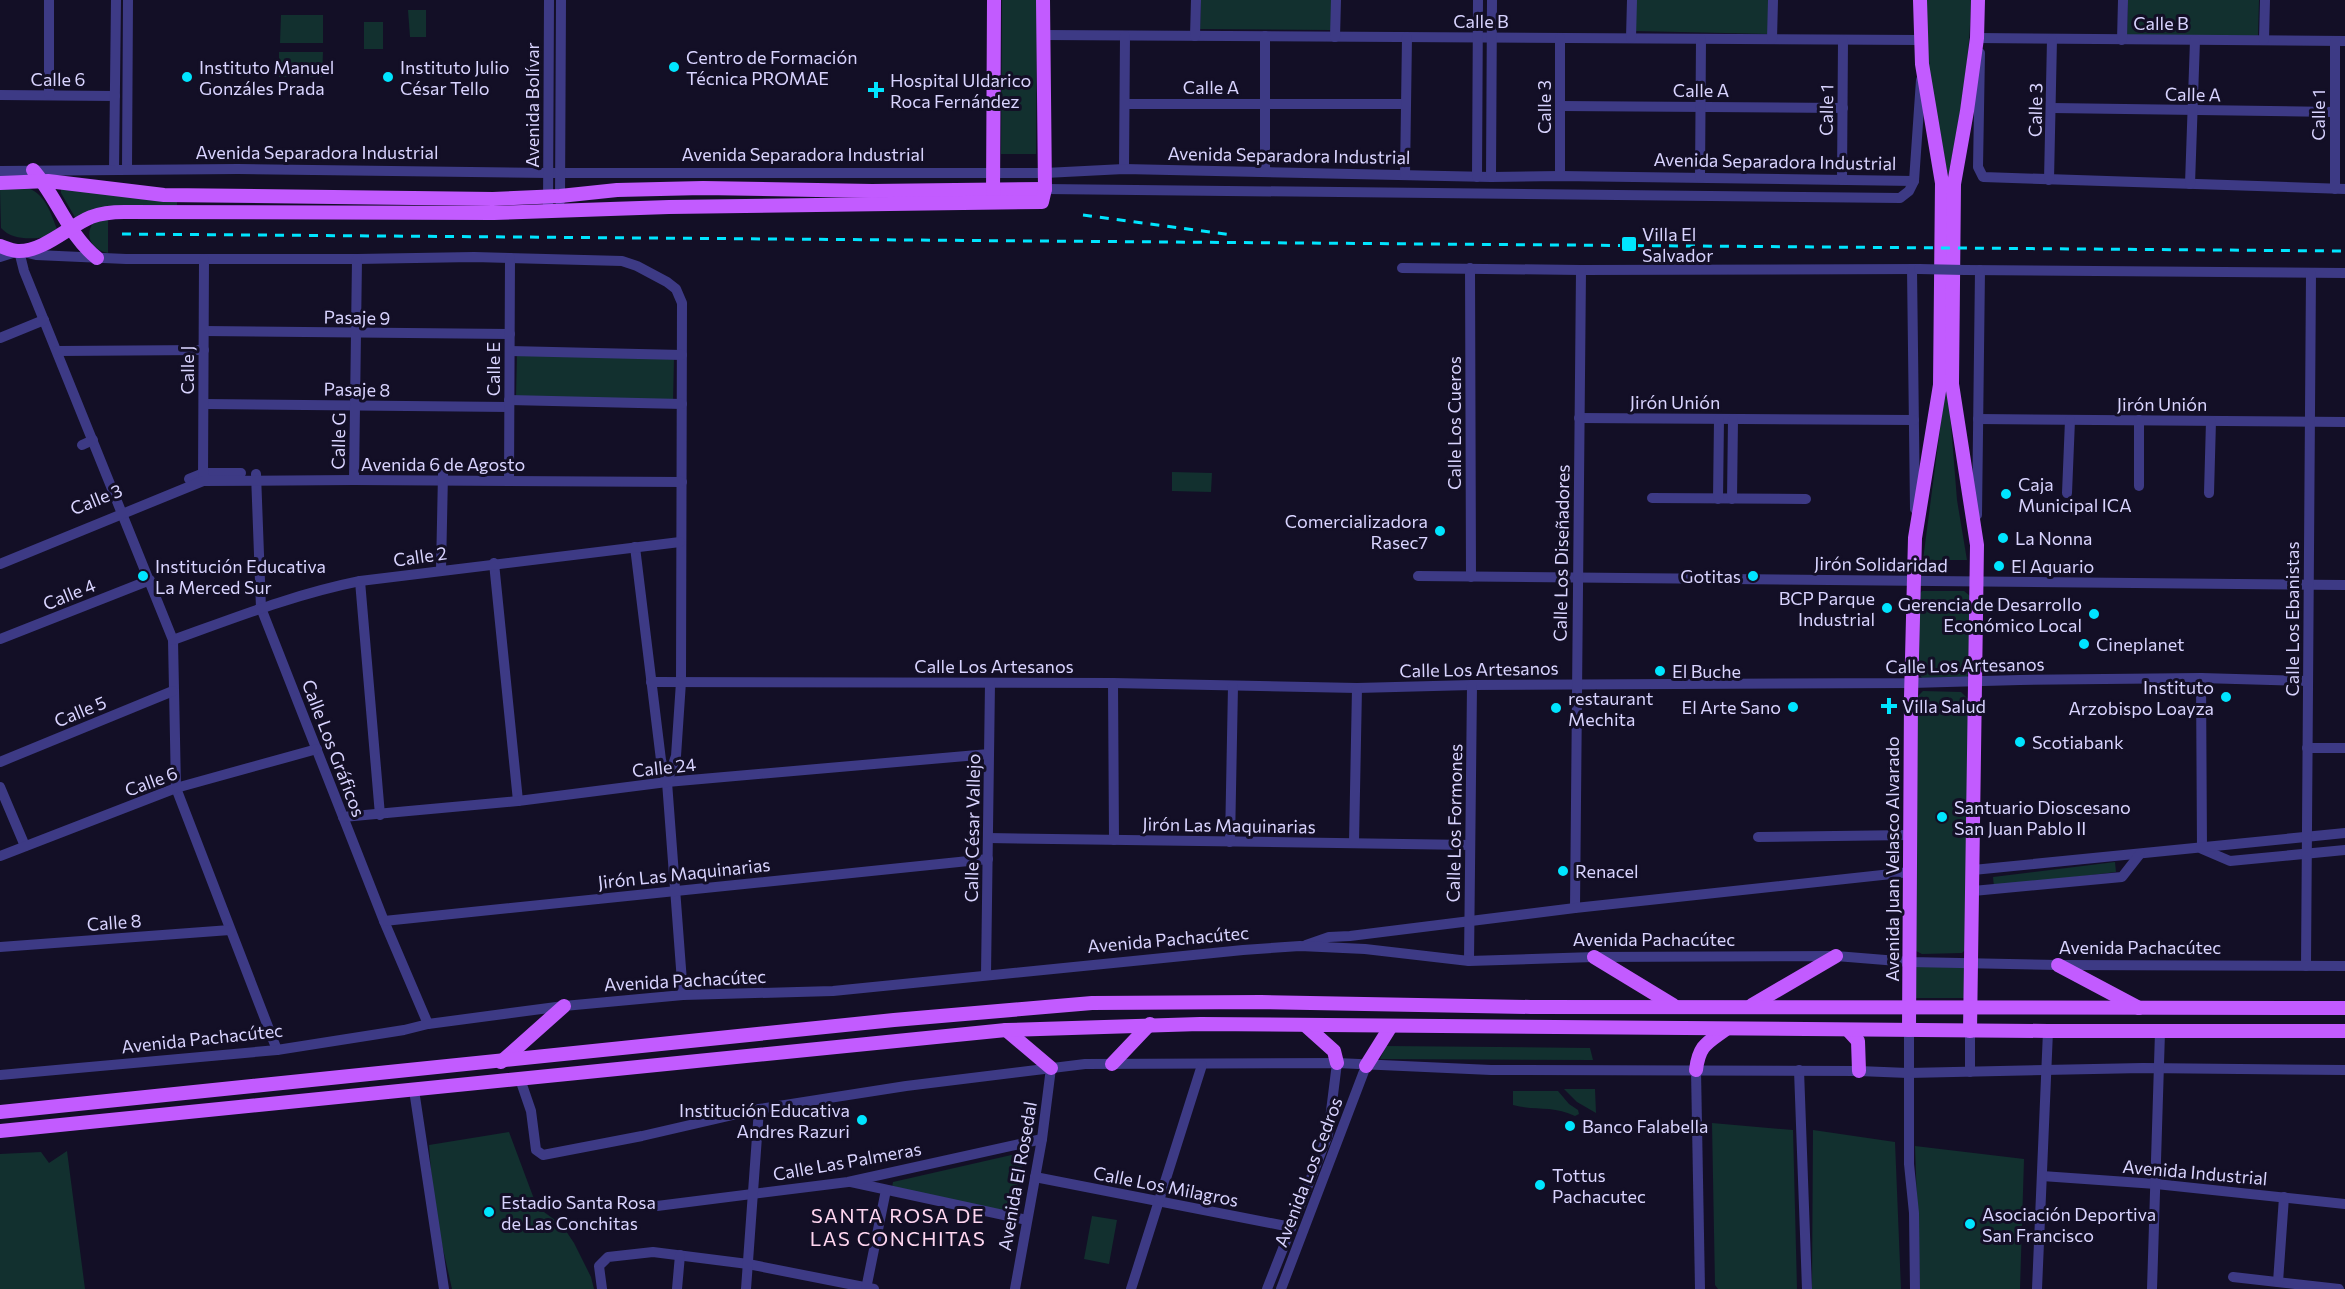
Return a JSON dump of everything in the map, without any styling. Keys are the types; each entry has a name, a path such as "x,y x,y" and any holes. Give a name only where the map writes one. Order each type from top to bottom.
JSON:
{"main road":[{"path":"993,204 994,0"},
{"path":"1043,0 1044,195"},
{"name":"Avenida Juan Velasco Alvarado","path":"1909,1030 1911,683 1915,538 1940,385 1942,183 1922,64 1920,0"},
{"path":"1970,1031 1977,545 1952,384 1954,184 1979,38 1978,0"},
{"name":"Avenida Separadora Industrial","path":"1,175 37,176 164,195 493,199 554,204 993,204 1044,195"},
{"path":"37,176 83,245 97,258"},
{"name":"Avenida Separadora Industrial","path":"19,251 52,240 90,218 106,213 124,212 494,213 554,204 617,189 872,191 994,189 1044,195"},
{"path":"1,248 19,251"},
{"path":"1750,1006 1836,956"},
{"path":"1594,957 1675,1006"},
{"path":"2058,965 2141,1009"},
{"path":"1261,1002 1261,1025"},
{"path":"0,1112 824,1027 1092,1003 1261,1002 1531,1007 2345,1008"},
{"path":"501,1062 564,1006"},
{"path":"1112,1064 1150,1024"},
{"path":"0,1131 1006,1030 1150,1024 1970,1031 2345,1031"},
{"path":"1305,1025 1334,1051 1337,1063"},
{"path":"1366,1066 1391,1026"},
{"path":"824,1027 826,1048"},
{"path":"1696,1070 1698,1054 1706,1043 1726,1029"},
{"path":"1006,1030 1051,1068"},
{"path":"1848,1030 1858,1041 1859,1071"}],"street":[{"path":"49,0 49,95"},
{"path":"114,170 116,0"},
{"path":"127,170 128,0"},
{"name":"Avenida Bolívar","path":"549,0 548,172 554,204"},
{"name":"Avenida Bolívar","path":"554,204 560,172 561,0"},
{"path":"1195,36 1196,0"},
{"path":"1335,37 1336,0"},
{"path":"1477,177 1478,0"},
{"path":"1491,177 1492,0"},
{"path":"1631,38 1632,0"},
{"path":"1772,39 1773,0"},
{"path":"2122,40 2123,0"},
{"path":"2264,40 2265,0"},
{"path":"549,26 561,25"},
{"name":"Calle B","path":"1043,35 1920,40"},
{"path":"1124,169 1125,36"},
{"path":"1265,172 1266,36"},
{"path":"1405,175 1407,37"},
{"name":"Calle 3","path":"1560,38 1560,176"},
{"path":"1979,38 1978,167 1981,176 2340,189"},
{"name":"Calle B","path":"1979,38 2340,41"},
{"path":"1700,177 1701,39"},
{"name":"Calle 3","path":"2049,180 2052,39"},
{"name":"Calle 1","path":"1842,180 1843,40"},
{"path":"2190,184 2195,40"},
{"name":"Calle 1","path":"2340,41 2335,112 2340,189"},
{"path":"548,60 560,59"},
{"name":"Avenida Juan Velasco Alvarado","path":"1914,181 1922,64"},
{"name":"Calle 6","path":"0,95 115,96"},
{"name":"Calle A","path":"1125,104 1406,104"},
{"name":"Calle A","path":"1560,106 1842,108"},
{"name":"Calle A","path":"2052,108 2335,112"},
{"name":"Avenida Separadora Industrial","path":"37,176 114,170 1045,172 1124,169 1477,177 1700,177 1914,181 1909,191 1900,198 1044,195"},
{"path":"278,1050 176,788 173,640 24,271 19,251 36,255 97,258 510,258 622,261 637,266 667,282 680,296 682,303 682,478 681,682 676,756 667,782"},
{"name":"Calle E","path":"509,478 510,258"},
{"name":"Calle J","path":"203,477 204,259"},
{"name":"Calle G","path":"354,477 357,259"},
{"path":"1402,268 2345,273"},
{"name":"Calle Los Cueros","path":"1470,268 1471,577"},
{"name":"Avenida Juan Velasco Alvarado","path":"1915,538 1916,269"},
{"name":"Calle Los Diseñadores","path":"1575,908 1581,270"},
{"path":"1977,545 1980,270"},
{"name":"Calle Los Ebanistas","path":"2306,966 2311,273"},
{"path":"0,338 44,320"},
{"name":"Pasaje 9","path":"204,331 510,334"},
{"path":"57,351 204,350"},
{"path":"510,351 682,355"},
{"name":"Pasaje 8","path":"204,404 682,404"},
{"name":"Jirón Unión","path":"1579,418 1914,420"},
{"path":"1718,499 1719,419"},
{"path":"1732,499 1733,419"},
{"name":"Jirón Unión","path":"1978,419 2345,422"},
{"path":"2067,493 2070,420"},
{"path":"2139,420 2139,486"},
{"path":"2209,493 2211,421"},
{"path":"82,445 93,440"},
{"name":"Calle 3","path":"0,556 203,477"},
{"name":"Avenida 6 de Agosto","path":"203,477 682,478"},
{"name":"Calle Los Gráficos","path":"256,477 261,608 384,921 428,1024"},
{"path":"441,570 443,477"},
{"path":"1652,498 1806,499"},
{"name":"Calle 3","path":"0,564 122,510"},
{"name":"Calle 2","path":"173,640 261,608 329,587 360,581 680,542"},
{"path":"635,547 661,760 667,782 683,995"},
{"path":"494,563 518,801"},
{"name":"Jirón Solidaridad","path":"1418,576 2345,585"},
{"name":"Calle 4","path":"0,639 150,580"},
{"path":"360,581 380,815"},
{"path":"2201,678 2202,849"},
{"name":"Calle Los Artesanos","path":"651,682 1113,683 1357,688 2201,678 2308,681"},
{"name":"Calle César Vallejo","path":"986,975 990,683"},
{"path":"1113,683 1113,840"},
{"name":"Calle Los Formones","path":"1469,961 1472,685"},
{"path":"1230,842 1233,686"},
{"path":"1354,843 1357,688"},
{"name":"Calle 5","path":"0,762 173,691"},
{"path":"2307,748 2345,748"},
{"name":"Calle 6","path":"0,856 176,788 317,749"},
{"name":"Calle 24","path":"343,817 518,801 667,782 989,753"},
{"path":"0,787 24,846"},
{"path":"1973,870 2345,834"},
{"path":"1758,837 1910,835"},
{"name":"Jirón Las Maquinarias","path":"988,838 1470,845"},
{"path":"2202,849 2230,861 2345,850"},
{"path":"1973,891 2122,877 2140,854"},
{"name":"Jirón Las Maquinarias","path":"384,921 988,859"},
{"path":"1300,946 1329,937 1910,872"},
{"name":"Calle 8","path":"0,947 230,930"},
{"name":"Avenida Pachacútec","path":"0,1075 278,1050 404,1030 428,1024 564,1006 683,995 833,991 1300,946 1469,961 1594,957 1836,956 1910,962 2058,965 2345,966"},
{"name":"Avenida Juan Velasco Alvarado","path":"1909,1030 1909,1164 1915,1238 1915,1289"},
{"path":"1970,1031 1970,1072"},
{"path":"2037,1289 2048,1031"},
{"path":"2152,1289 2160,1032"},
{"path":"520,1079 531,1111 536,1150 543,1155 642,1136 759,1109 906,1086 1085,1064 1337,1063 1366,1066 1510,1070 1799,1070 1908,1073 2159,1068 2345,1070"},
{"name":"Avenida Los Cedros","path":"1267,1289 1328,1135 1337,1063"},
{"path":"1131,1289 1202,1065"},
{"name":"Avenida Los Cedros","path":"1281,1289 1366,1066"},
{"name":"Avenida El Rosedal","path":"1015,1289 1042,1139 1051,1068"},
{"path":"1696,1070 1700,1289"},
{"path":"1799,1070 1807,1289"},
{"path":"1335,1088 1357,1091"},
{"path":"414,1090 444,1289"},
{"path":"746,1289 759,1109"},
{"name":"Calle Las Palmeras","path":"657,1206 848,1182 1042,1139"},
{"name":"Avenida Industrial","path":"2043,1176 2156,1184 2345,1204"},
{"name":"Calle Los Milagros","path":"1035,1177 1291,1227"},
{"path":"848,1182 1027,1220"},
{"path":"602,1289 599,1266 608,1257 625,1253 653,1252 748,1264 869,1288 886,1190"},
{"path":"2278,1282 2284,1197"},
{"path":"677,1289 680,1255"},
{"path":"2233,1277 2339,1289"}],"green space":[{"path":"1002,0 1037,0 1036,154 1001,154"},
{"path":"1201,0 1331,0 1331,30 1200,29"},
{"path":"1636,0 1768,0 1768,34 1635,31"},
{"path":"1927,0 1971,0 1964,88 1948,176 1927,63"},
{"path":"2128,0 2259,0 2258,36 2127,35"},
{"path":"408,10 426,10 426,37 410,37"},
{"path":"281,15 323,15 323,43 280,43"},
{"path":"364,22 383,22 383,49 364,49"},
{"path":"279,52 323,52 322,77 279,77"},
{"path":"65,186 149,200 177,202 177,206 76,219 61,193 61,188"},
{"path":"25,187 42,198 49,209 57,229 51,237 18,237 1,228 0,189"},
{"path":"108,218 108,253 94,246 89,233 93,223"},
{"path":"517,354 674,358 673,401 516,396"},
{"path":"1947,375 1957,500 1967,560 1923,560"},
{"path":"1172,472 1212,473 1211,492 1172,491"},
{"path":"1922,591 1964,591 1970,596 1970,670 1967,677 1922,678 1917,671 1919,595"},
{"path":"1923,691 1961,692 1969,700 1966,949 1962,953 1922,954 1916,951 1914,945 1915,699"},
{"path":"2115,862 2116,872 1994,887 1993,877"},
{"path":"1914,967 1967,967 1966,998 1913,998"},
{"path":"1386,1046 1590,1048 1593,1060 1380,1059"},
{"path":"1564,1089 1595,1089 1596,1113 1577,1102"},
{"path":"1513,1091 1558,1091 1569,1104 1578,1110 1579,1114 1575,1116 1559,1110 1513,1105"},
{"path":"1712,1123 1793,1130 1797,1289 1718,1289 1715,1285"},
{"path":"1813,1130 1895,1142 1901,1289 1812,1289"},
{"name":"Estadio Santa Rosa de Las Conchitas","path":"509,1132 537,1207 562,1225 591,1277 594,1289 452,1289 434,1209 429,1145"},
{"name":"Asociación Deportiva San Francisco","path":"1915,1146 2024,1159 2020,1289 1920,1289"},
{"path":"67,1151 85,1289 0,1289 0,1154 41,1152 49,1163"},
{"path":"1020,1153 1024,1158 1011,1212 892,1188 893,1182"},
{"path":"1092,1216 1117,1220 1109,1264 1084,1259"}],"railway":[{"path":"1083,215 1233,235"},
{"path":"122,234 2345,251"}],"place":[{"name":"Centro de Formación Técnica PROMAE","path":"674,67"},
{"name":"Instituto Manuel Gonzáles Prada","path":"187,77"},
{"name":"Instituto Julio César Tello","path":"388,77"},
{"name":"Hospital Uldarico Roca Fernández","path":"876,90"},
{"name":"Villa El Salvador","path":"1629,244"},
{"name":"Caja Municipal ICA","path":"2006,494"},
{"name":"Comercializadora Rasec7","path":"1440,531"},
{"name":"La Nonna","path":"2003,538"},
{"name":"El Aquario","path":"1999,566"},
{"name":"Institución Educativa La Merced Sur","path":"143,576"},
{"name":"Gotitas","path":"1753,576"},
{"name":"BCP Parque Industrial","path":"1887,608"},
{"name":"Gerencia de Desarrollo Económico Local","path":"2094,614"},
{"name":"Cineplanet","path":"2084,644"},
{"name":"El Buche","path":"1660,671"},
{"name":"Instituto Arzobispo Loayza","path":"2226,697"},
{"name":"Villa Salud","path":"1889,706"},
{"name":"El Arte Sano","path":"1793,707"},
{"name":"restaurant Mechita","path":"1556,708"},
{"name":"Scotiabank","path":"2020,742"},
{"name":"Santuario Dioscesano San Juan Pablo II","path":"1942,817"},
{"name":"Renacel","path":"1563,871"},
{"name":"Institución Educativa Andres Razuri","path":"862,1120"},
{"name":"Banco Falabella","path":"1570,1126"},
{"name":"Tottus Pachacutec","path":"1540,1185"},
{"name":"Estadio Santa Rosa de Las Conchitas","path":"489,1212"},
{"name":"Asociación Deportiva San Francisco","path":"1970,1224"}],"district":[{"name":"SANTA ROSA DE LAS CONCHITAS","path":"898,1226"}]}
